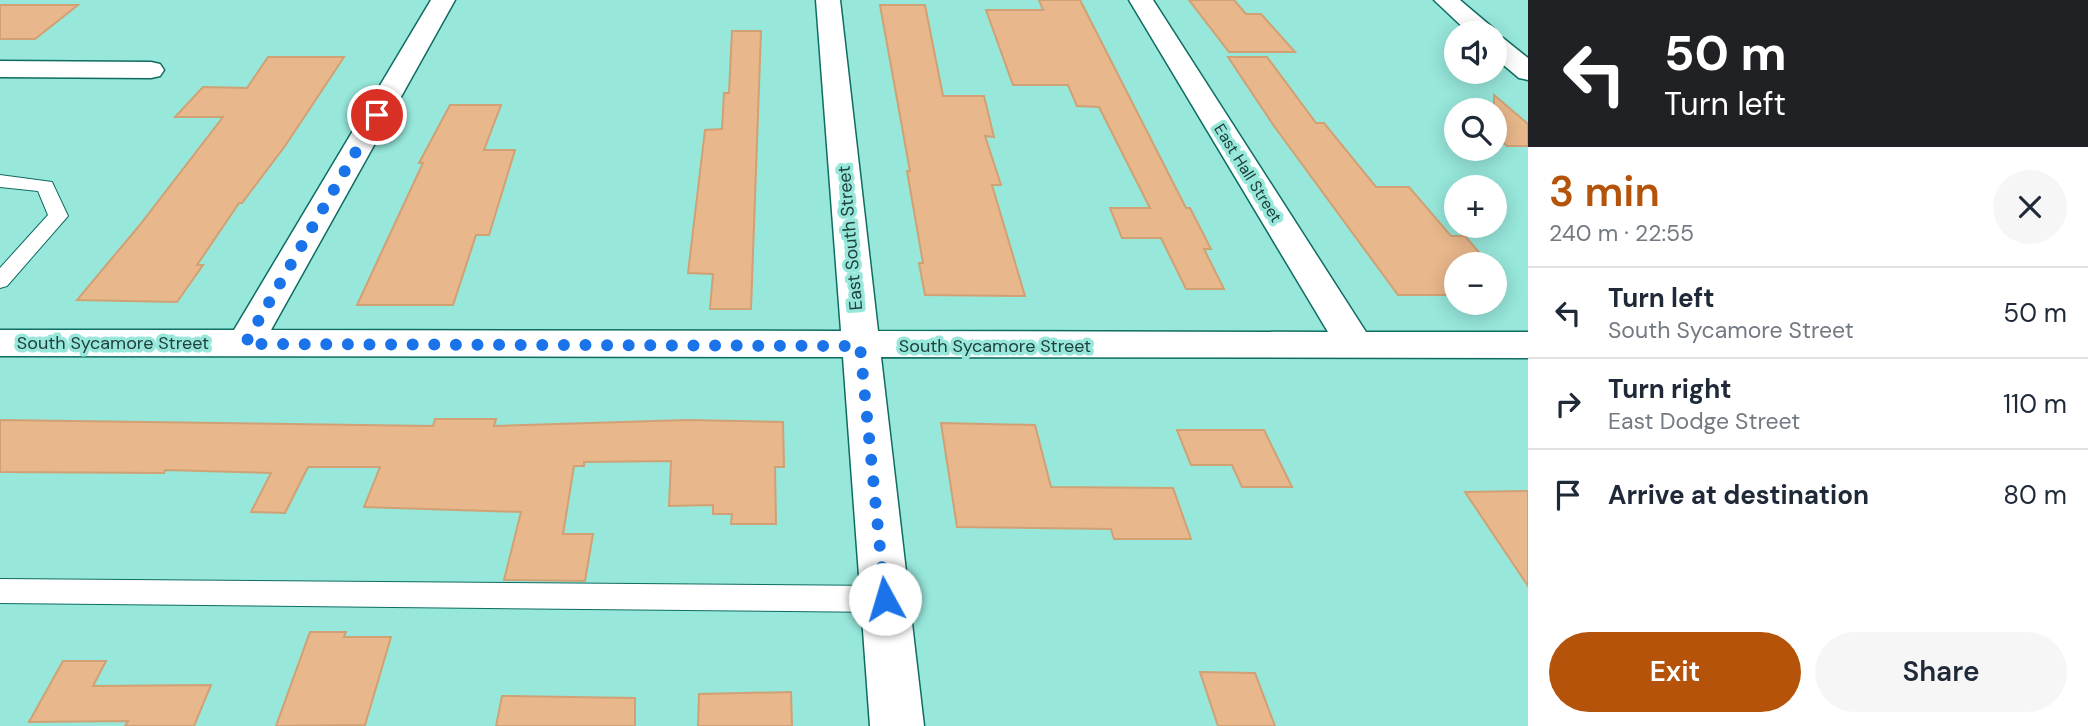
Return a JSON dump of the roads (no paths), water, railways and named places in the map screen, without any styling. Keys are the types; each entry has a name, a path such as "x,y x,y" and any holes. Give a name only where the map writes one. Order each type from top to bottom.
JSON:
{"street":[{"path":"245,344 443,0"},
{"name":"East South Street","path":"828,0 897,726"},
{"name":"East Hall Street","path":"1141,0 1355,345"},
{"path":"1446,0 1470,21"},
{"path":"1507,54 1528,72"},
{"path":"0,69 151,70"},
{"name":"South Sycamore Street","path":"0,343 1528,345"}],"lane":[{"path":"0,181 45,186 58,216 0,281"},
{"path":"0,592 885,599"}]}
